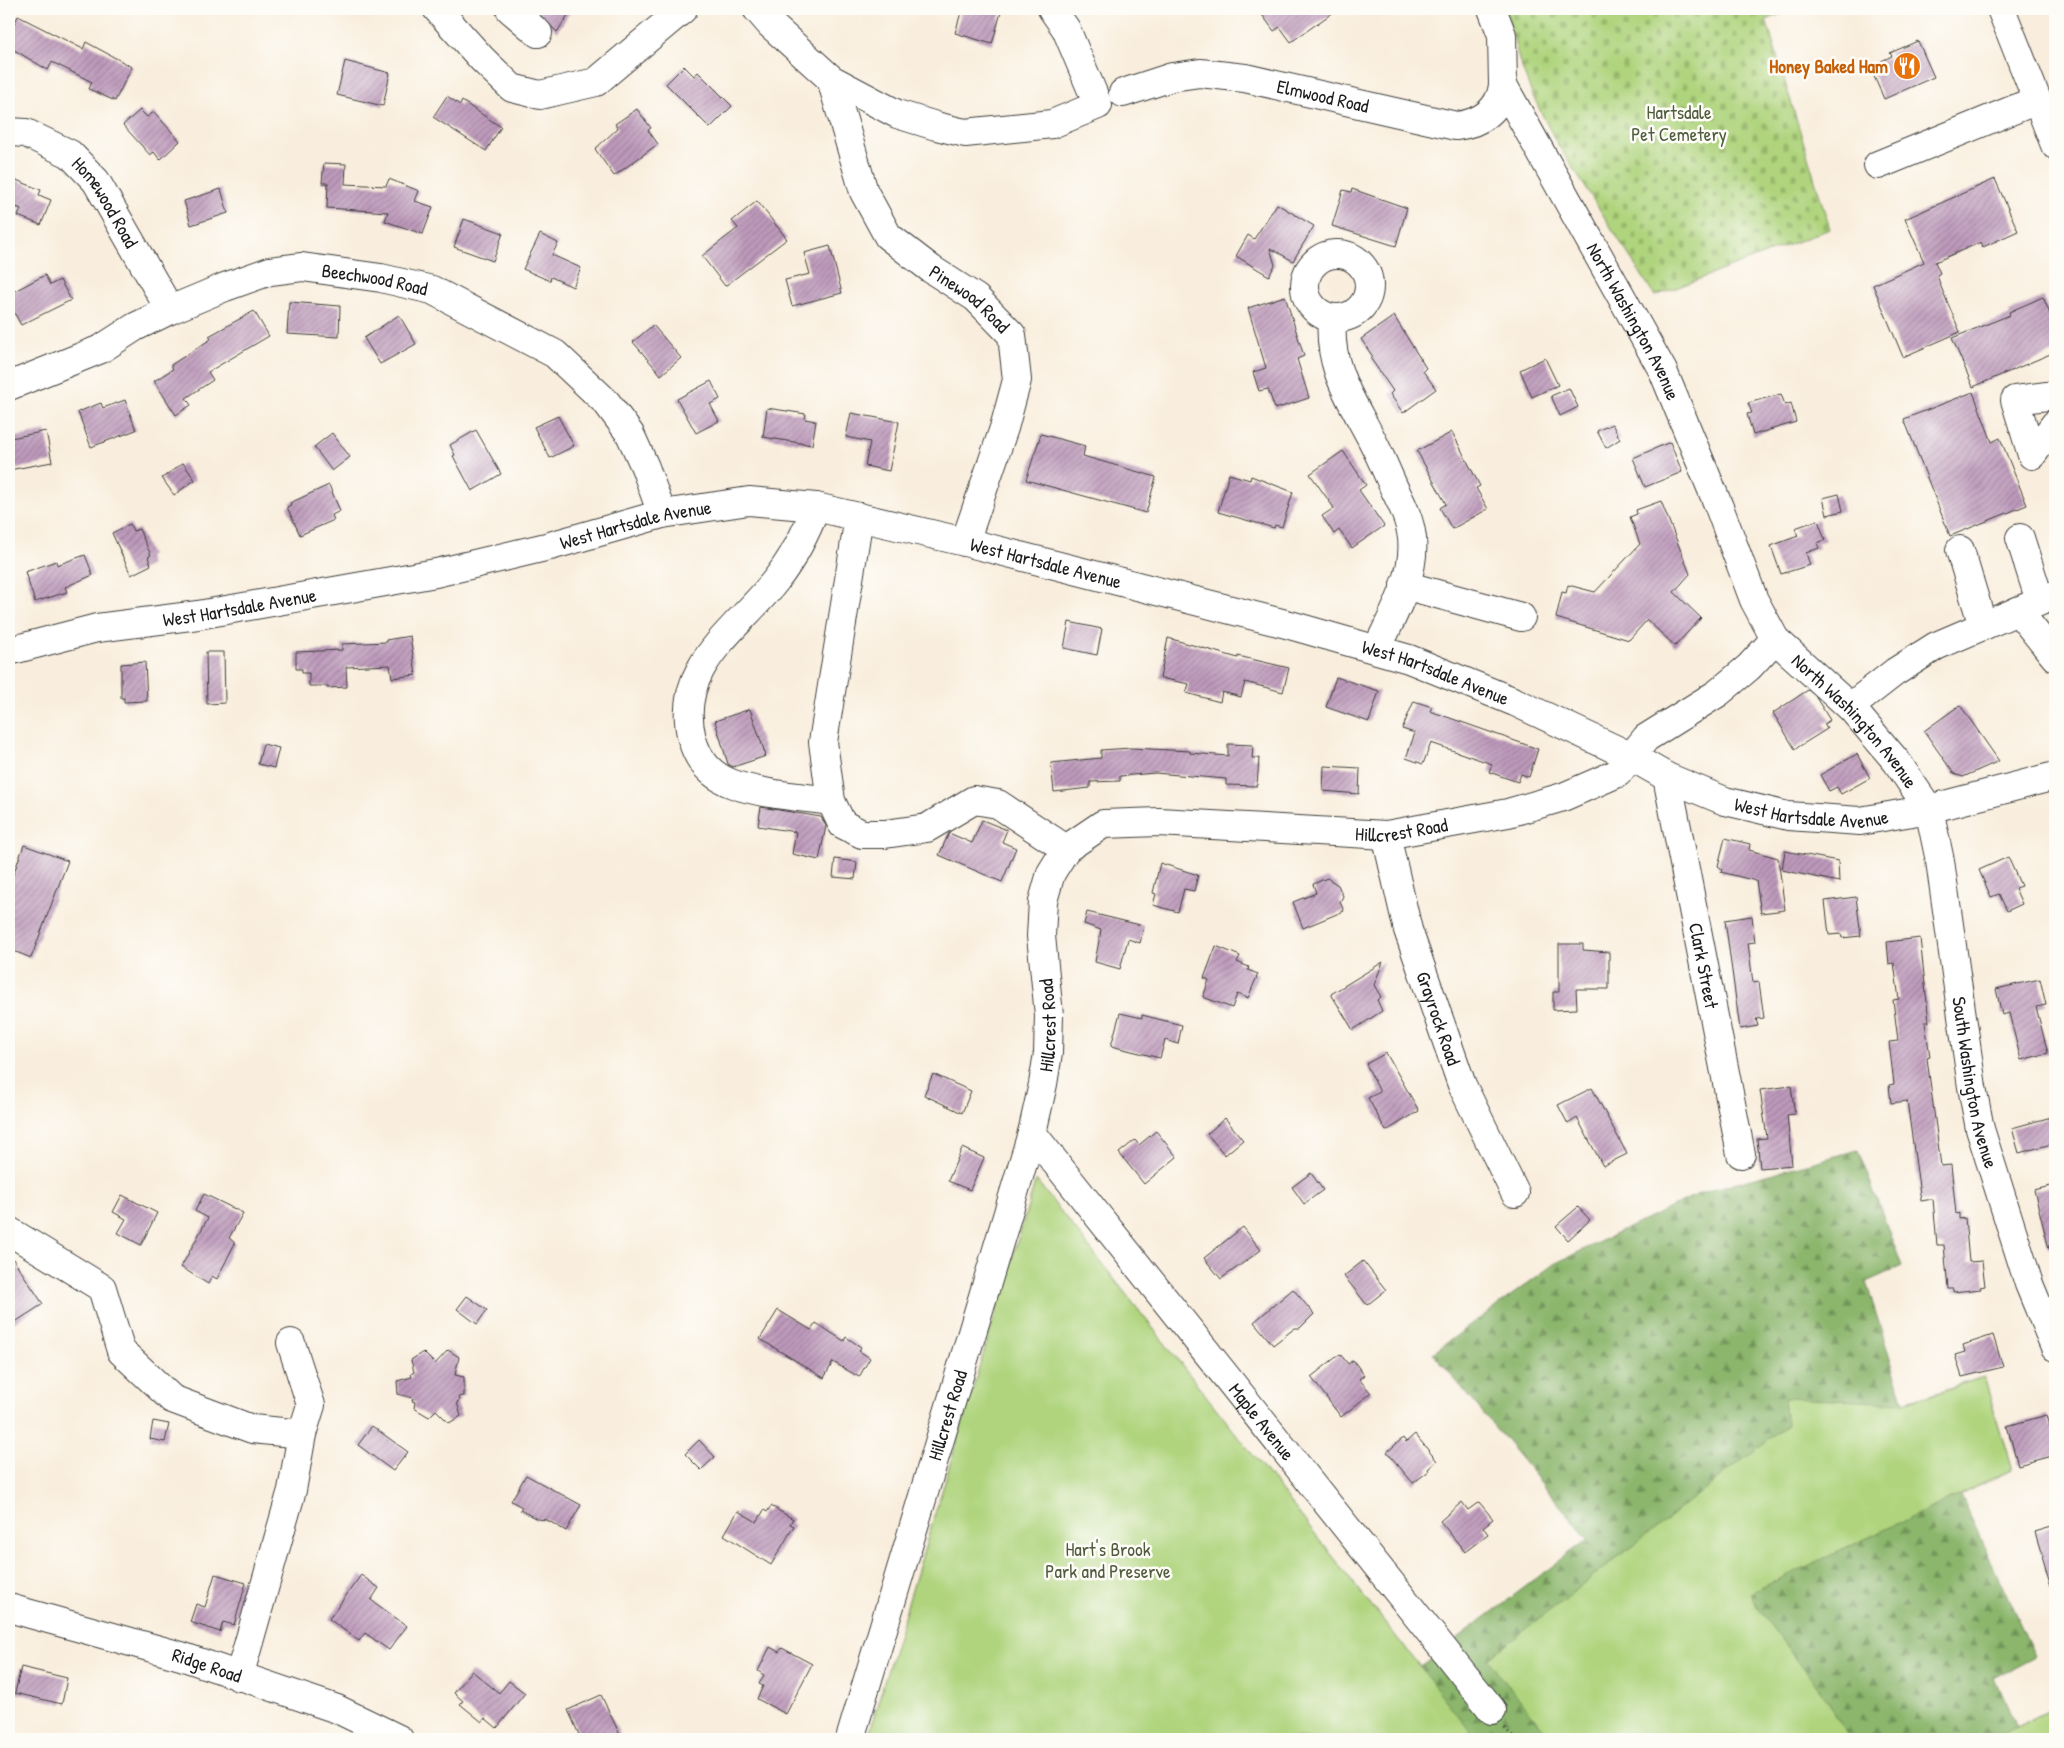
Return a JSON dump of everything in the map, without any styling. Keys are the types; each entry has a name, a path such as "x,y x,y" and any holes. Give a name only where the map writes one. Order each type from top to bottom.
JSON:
{"street":[{"path":"437,9 512,88 540,95 596,82 683,9"},
{"path":"510,9 538,33"},
{"path":"757,9 770,24 831,79 897,114 965,133 1052,124 1098,105 1066,29 1052,9"},
{"name":"North Washington Avenue","path":"1492,9 1502,35 1503,85 1663,371 1719,507 1754,600 1775,639 1850,707 1897,762 1928,809"},
{"path":"2001,9 2055,145"},
{"name":"Elmwood Road","path":"1123,93 1172,77 1200,73 1245,78 1456,126 1471,124 1490,115 1502,94 1503,85"},
{"name":"Pinewood Road","path":"831,79 864,192 888,236 930,269 976,298 1012,335 1017,380 1004,428 965,542"},
{"path":"1878,165 2037,100"},
{"name":"Homewood Road","path":"9,132 26,133 70,154 96,180 170,310"},
{"name":"Beechwood Road","path":"9,386 100,349 135,327 170,310 270,271 302,267 381,278 432,290 555,354 607,403 630,434 645,467 662,514"},
{"path":"1332,319 1330,338 1343,387 1371,437 1406,513 1412,538 1410,562 1404,585 1377,649"},
{"path":"2055,395 2015,400 2032,455 2055,424"},
{"name":"West Hartsdale Avenue","path":"9,651 97,628 198,615 436,573 550,546 662,514 749,501 816,507 965,542 1290,625 1409,658 1516,702 1632,756 1667,777 1725,801 1788,816 1860,821 1928,809 2055,776"},
{"path":"816,507 806,533 780,574 747,615 704,661 692,685 688,703 689,726 696,752 710,772 734,785 831,801"},
{"path":"859,517 823,742 831,801 842,824 862,834 886,834 927,828 974,800 998,804 1066,849"},
{"path":"2020,538 2055,657"},
{"path":"1960,550 1983,626"},
{"path":"1404,585 1521,617"},
{"path":"1850,707 1895,672 1936,646 2038,603"},
{"name":"North Washington Avenue","path":"1632,756 1646,738 1718,693 1749,667 1775,639"},
{"name":"Hillcrest Road","path":"850,1739 1032,1133 1044,1084 1048,1053 1049,1014 1041,936 1043,901 1051,873 1066,849 1104,824 1150,822 1386,835 1508,814 1563,797 1618,773 1632,756"},
{"name":"Clark Street","path":"1667,777 1741,1154"},
{"name":"South Washington Avenue","path":"1928,809 1940,861 1972,1087 1980,1129 2029,1284 2055,1346"},
{"name":"Grayrock Road","path":"1386,835 1408,930 1462,1085 1516,1193"},
{"name":"Maple Avenue","path":"1032,1133 1492,1710"},
{"path":"9,1231 102,1288 121,1352 172,1399 252,1429 302,1434"},
{"path":"239,1677 292,1490 302,1434 311,1405 291,1344"},
{"name":"Ridge Road","path":"9,1608 181,1656 337,1709 399,1739"}],"green space":[{"name":"Hartsdale Pet Cemetery","path":"1506,9 1793,9 1766,20 1830,229 1655,296 1555,140 1532,94 1519,60"},
{"path":"1858,1150 1902,1266 1866,1282 1904,1402 1984,1377 2012,1470 1960,1495 2035,1656 1995,1677 2016,1727 2055,1708 2055,1739 867,1739 1036,1180 1420,1667 1588,1539 1433,1353 1554,1264 1700,1193"},
{"name":"Hart's Brook Park and Preserve","path":"1036,1180 1420,1667 1476,1739 867,1739"},
{"path":"1984,1377 2012,1470 1750,1593 1760,1612 1820,1690 1850,1739 1551,1739 1488,1659 1787,1425 1784,1398 1904,1403"},
{"path":"2055,1708 2055,1739 1991,1739"}],"building":[{"path":"534,9 572,9 557,32"},
{"path":"962,9 1002,9 992,44 955,33"},
{"path":"1258,9 1338,9 1291,42 1280,27 1274,31"},
{"path":"18,16 83,49 86,42 132,67 115,101 89,89 92,82 52,62 48,70 9,47 9,35"},
{"path":"1918,41 1934,77 1884,99 1873,74 1878,71 1875,64 1892,56 1890,53"},
{"path":"345,61 390,73 383,106 337,95"},
{"path":"684,66 694,76 698,72 732,106 710,128 666,84"},
{"path":"447,96 460,105 462,101 501,127 486,151 433,117"},
{"path":"637,109 651,128 648,130 658,144 614,176 595,149 618,128 615,124"},
{"path":"140,110 147,117 154,112 180,141 160,160 154,152 150,155 123,125"},
{"path":"324,163 346,164 345,184 386,186 389,179 419,191 415,201 433,207 423,234 385,221 388,212 327,208 328,183 322,183"},
{"path":"9,177 41,190 39,195 51,200 41,225 18,216 21,209 9,204"},
{"path":"1995,179 2018,231 1983,247 1981,242 1935,262 1940,273 1937,275 1941,287 1960,332 1903,357 1873,285 1924,262 1905,219"},
{"path":"221,189 228,213 191,225 184,201"},
{"path":"1352,189 1407,208 1396,246 1332,226 1343,190 1351,192"},
{"path":"757,201 787,239 725,286 702,256 738,228 732,221"},
{"path":"1277,204 1314,226 1293,261 1270,248 1275,265 1269,276 1236,256 1248,235 1254,239"},
{"path":"464,219 503,233 493,261 454,247"},
{"path":"540,234 558,243 552,255 581,268 573,287 551,277 550,281 523,269"},
{"path":"830,246 842,293 792,306 785,280 810,274 804,253"},
{"path":"45,275 50,285 60,280 71,300 21,325 9,303 9,294"},
{"path":"1285,296 1304,356 1297,359 1309,398 1275,409 1268,389 1259,391 1253,372 1266,368 1248,308"},
{"path":"2043,297 2055,326 2055,352 1973,387 1952,338 2010,315 2009,312"},
{"path":"289,302 340,306 339,337 287,334"},
{"path":"254,311 269,336 208,372 213,380 186,398 191,405 176,415 154,381 173,369 171,365 211,339 209,336"},
{"path":"399,315 416,344 380,364 364,338"},
{"path":"1394,316 1426,368 1423,371 1436,389 1403,413 1390,394 1393,391 1371,359 1373,357 1361,339"},
{"path":"653,325 681,358 661,375 633,342"},
{"path":"1545,358 1558,385 1532,397 1520,370"},
{"path":"711,381 720,399 710,404 719,421 696,433 677,399"},
{"path":"1569,388 1578,407 1560,416 1551,396"},
{"path":"1973,392 1992,442 2000,438 2027,505 1950,536 1904,419"},
{"path":"1781,394 1785,405 1791,403 1796,422 1753,435 1747,414 1752,413 1748,403"},
{"path":"125,400 136,430 91,447 78,412 101,403 103,408"},
{"path":"767,408 806,414 805,419 816,421 812,445 763,437"},
{"path":"851,413 899,422 889,471 865,466 870,442 846,437"},
{"path":"558,416 574,446 550,458 534,427"},
{"path":"1612,424 1620,439 1606,448 1597,431"},
{"path":"476,430 501,474 472,491 453,456 455,455 450,445"},
{"path":"46,431 52,462 9,470 9,441 11,441 11,438"},
{"path":"1452,432 1480,486 1476,488 1488,509 1452,529 1440,508 1446,504 1417,451"},
{"path":"332,433 350,457 332,471 314,447"},
{"path":"1041,434 1085,446 1083,456 1156,477 1146,513 1026,480"},
{"path":"1670,442 1682,472 1645,487 1633,458"},
{"path":"1343,451 1366,485 1359,490 1384,526 1352,548 1339,530 1334,534 1322,516 1334,508 1310,474"},
{"path":"183,463 195,480 174,495 162,478"},
{"path":"1229,474 1250,480 1251,476 1293,492 1282,527 1275,525 1274,528 1218,512"},
{"path":"329,485 340,511 332,515 334,520 300,535 287,507 291,505 290,503"},
{"path":"1839,494 1843,511 1827,515 1823,498"},
{"path":"1661,501 1690,574 1674,592 1701,618 1675,646 1647,620 1629,640 1556,618 1562,592 1566,593 1568,585 1595,592 1640,544 1630,517 1637,514 1636,510"},
{"path":"1818,520 1825,540 1817,543 1819,548 1806,553 1810,565 1781,574 1771,546 1798,536 1795,528"},
{"path":"130,524 133,531 139,529 151,555 148,557 151,565 131,575 112,533"},
{"path":"85,555 93,575 65,587 67,592 35,602 25,572 56,561 57,565"},
{"path":"1069,622 1102,629 1097,655 1064,648"},
{"path":"410,636 416,675 392,678 390,665 346,667 347,687 327,688 327,686 309,686 309,673 302,673 302,669 296,669 296,652 342,650 342,644 387,642 386,640"},
{"path":"1168,638 1238,658 1238,656 1289,668 1283,692 1245,682 1241,697 1222,692 1220,702 1186,693 1189,684 1160,678"},
{"path":"206,652 224,652 225,703 207,704"},
{"path":"145,662 147,701 124,702 124,698 121,698 121,664"},
{"path":"1336,677 1379,691 1369,722 1326,707"},
{"path":"1808,690 1815,696 1830,720 1824,724 1827,729 1795,749 1773,713"},
{"path":"1414,701 1432,707 1430,711 1538,749 1529,777 1521,774 1518,782 1489,772 1492,764 1431,743 1423,764 1406,758 1415,733 1402,729"},
{"path":"1960,705 1999,761 1963,777 1954,774 1924,731"},
{"path":"750,709 766,756 733,767 728,764 715,721"},
{"path":"263,744 279,748 274,768 258,764"},
{"path":"1228,744 1253,745 1252,758 1259,758 1257,786 1226,785 1226,779 1155,773 1120,776 1120,781 1090,782 1090,788 1054,792 1051,763 1101,758 1101,750 1131,748 1190,751 1190,753 1228,756"},
{"path":"1857,754 1870,778 1841,794 1837,787 1829,791 1820,775"},
{"path":"1324,766 1360,768 1359,794 1323,791"},
{"path":"761,807 821,817 826,826 819,860 792,854 796,832 758,826"},
{"path":"982,820 1007,830 1002,842 1016,848 1002,882 939,855 949,833 972,843"},
{"path":"1725,838 1750,844 1749,850 1778,858 1785,910 1761,913 1756,881 1721,872 1722,869 1718,866"},
{"path":"24,845 68,861 31,958 9,949 9,886"},
{"path":"1785,851 1838,861 1839,882 1782,870"},
{"path":"2008,857 2021,886 2015,888 2022,904 2007,911 1999,894 1991,897 1979,870"},
{"path":"835,859 857,862 855,879 833,877"},
{"path":"1160,863 1198,875 1194,891 1184,889 1178,912 1153,905 1156,894 1153,893"},
{"path":"1327,878 1338,885 1343,896 1340,902 1344,911 1303,928 1293,902 1316,893 1313,884"},
{"path":"1856,897 1861,936 1842,938 1841,934 1829,935 1825,901"},
{"path":"1087,912 1144,926 1140,943 1128,939 1120,969 1095,962 1101,930 1084,924"},
{"path":"1752,916 1755,942 1748,943 1753,983 1759,982 1764,1018 1756,1019 1758,1026 1740,1029 1725,920"},
{"path":"1920,938 1929,1022 1925,1022 1930,1057 1927,1058 1941,1166 1951,1165 1956,1214 1959,1213 1959,1219 1965,1218 1969,1262 1982,1261 1985,1286 1980,1287 1981,1289 1953,1292 1953,1289 1948,1289 1944,1245 1937,1245 1933,1199 1921,1201 1907,1101 1891,1103 1889,1085 1894,1084 1889,1042 1898,1041 1893,1000 1899,999 1894,963 1889,964 1887,942"},
{"path":"1559,944 1583,944 1583,950 1609,952 1609,989 1576,989 1577,1009 1553,1010 1553,992 1559,992"},
{"path":"1216,946 1240,956 1237,962 1249,967 1248,970 1258,974 1248,998 1237,994 1232,1008 1203,997 1209,980 1204,978"},
{"path":"1383,962 1374,985 1381,997 1377,1000 1382,1011 1353,1030 1331,994"},
{"path":"2040,979 2046,1005 2036,1007 2048,1053 2021,1060 2009,1013 2002,1015 1996,989"},
{"path":"1120,1013 1142,1018 1142,1015 1182,1025 1178,1044 1165,1040 1160,1058 1111,1046"},
{"path":"1386,1053 1419,1111 1386,1131 1368,1098 1380,1092 1366,1064"},
{"path":"933,1074 971,1091 962,1113 924,1095"},
{"path":"1791,1086 1795,1114 1787,1115 1792,1165 1760,1168 1757,1139 1767,1138 1760,1090"},
{"path":"1592,1088 1627,1154 1603,1166 1577,1118 1568,1124 1558,1105"},
{"path":"2055,1116 2055,1143 2019,1153 2012,1128"},
{"path":"1225,1118 1243,1140 1225,1155 1207,1134"},
{"path":"1156,1131 1177,1157 1144,1184 1119,1153 1135,1140 1139,1145"},
{"path":"962,1148 984,1158 970,1190 948,1181"},
{"path":"1311,1173 1323,1190 1304,1204 1292,1187"},
{"path":"2055,1185 2055,1248 2049,1249 2034,1190"},
{"path":"204,1194 243,1213 229,1238 235,1243 217,1279 212,1276 208,1284 181,1267 208,1218 195,1211"},
{"path":"122,1195 157,1213 141,1245 118,1233 126,1219 113,1212"},
{"path":"1578,1207 1590,1220 1568,1240 1556,1226"},
{"path":"1243,1227 1261,1250 1221,1279 1204,1258"},
{"path":"9,1253 43,1304 9,1326"},
{"path":"1363,1261 1386,1290 1367,1305 1344,1276"},
{"path":"1293,1289 1314,1314 1300,1328 1295,1328 1273,1345 1254,1322"},
{"path":"467,1296 487,1310 477,1324 457,1309"},
{"path":"778,1310 811,1330 816,1323 844,1341 846,1337 861,1347 859,1351 870,1358 859,1377 833,1362 824,1378 760,1339"},
{"path":"1993,1335 2003,1367 1962,1377 1955,1355 1965,1352 1963,1345"},
{"path":"448,1350 459,1357 455,1375 464,1377 464,1396 459,1397 460,1400 457,1402 461,1416 449,1423 436,1410 429,1417 414,1408 415,1402 412,1401 413,1398 398,1394 397,1381 412,1377 411,1374 414,1372 411,1360 423,1352 435,1364"},
{"path":"1340,1354 1348,1364 1353,1360 1364,1375 1359,1379 1371,1393 1341,1417 1311,1377"},
{"path":"2047,1415 2050,1426 2055,1424 2055,1455 2018,1465 2007,1426"},
{"path":"153,1421 169,1424 165,1442 150,1439"},
{"path":"372,1426 408,1452 393,1471 358,1445"},
{"path":"1415,1434 1437,1461 1428,1469 1429,1471 1413,1483 1387,1452 1403,1438 1406,1442"},
{"path":"699,1440 715,1457 701,1470 685,1454"},
{"path":"526,1475 581,1505 566,1531 547,1520 537,1519 520,1510 522,1507 511,1501"},
{"path":"1462,1502 1468,1510 1479,1502 1493,1519 1483,1527 1488,1534 1465,1552 1440,1521"},
{"path":"771,1506 793,1519 790,1524 794,1526 771,1565 724,1535 738,1511 757,1522 764,1510 767,1512"},
{"path":"2055,1526 2055,1585 2051,1586 2035,1532"},
{"path":"215,1574 246,1583 234,1625 223,1622 220,1632 190,1622 196,1604 205,1607"},
{"path":"361,1575 379,1588 371,1600 407,1626 389,1650 365,1633 359,1641 329,1619"},
{"path":"770,1647 779,1652 782,1648 812,1664 786,1714 757,1699 763,1686 759,1684 764,1675 758,1671"},
{"path":"21,1667 67,1678 62,1704 15,1693"},
{"path":"472,1671 499,1693 509,1681 525,1693 497,1728 485,1718 482,1722 460,1704 463,1701 454,1693"},
{"path":"601,1695 622,1739 581,1739 568,1710"}],"place":[{"name":"Honey Baked Ham","path":"1907,66"}]}
